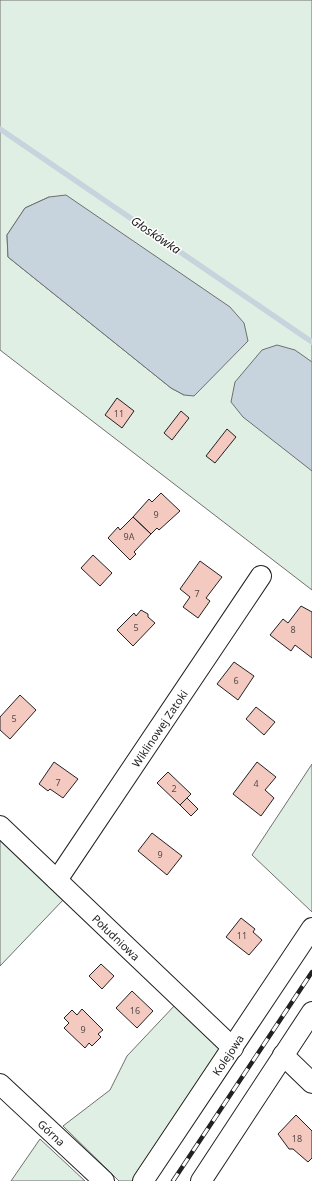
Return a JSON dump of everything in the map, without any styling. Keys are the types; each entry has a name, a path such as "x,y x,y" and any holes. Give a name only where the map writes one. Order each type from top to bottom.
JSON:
{"street":[{"name":"Wiklinowej Zatoki","path":"57,880 261,576"},
{"name":"Południowa","path":"0,826 233,1048"},
{"name":"Kolejowa","path":"143,1181 312,928"},
{"path":"201,1181 312,1012"},
{"path":"283,1055 312,1083"},
{"name":"Górna","path":"0,1084 104,1181"}],"green space":[{"path":"0,0 312,0 312,590 0,350","holes":["49,197 184,395 171,388 8,257 7,235 25,208"]},
{"path":"312,764 312,912 252,855"},
{"path":"0,837 64,899 0,966"},
{"path":"176,1004 222,1047 135,1181 119,1181 63,1126 110,1090 127,1056"},
{"path":"40,1139 85,1181 11,1181"}],"shaded area":[{"path":"66,195 230,307 244,323 248,341 194,396 184,395 171,388 8,257 7,235 25,208 49,197"},
{"path":"277,345 295,350 312,362 312,471 243,417 231,402 235,382 262,350"}],"building":[{"path":"117,398 134,411 122,428 105,415"},
{"path":"181,411 189,418 172,440 164,433"},
{"path":"227,429 236,437 215,463 206,456"},
{"path":"161,493 180,511 159,530 157,528 151,534 133,517 149,499 152,502"},
{"path":"133,517 151,534 134,552 136,554 130,560 108,538 118,527 120,530"},
{"path":"93,555 112,573 100,586 81,568"},
{"path":"200,561 222,577 206,598 210,601 198,618 183,607 190,597 180,589"},
{"path":"301,606 312,612 312,658 295,645 291,651 270,635 283,619 288,623"},
{"path":"141,610 148,614 148,617 155,623 133,646 117,630 134,613 136,616"},
{"path":"234,662 254,676 238,700 217,684"},
{"path":"20,695 36,710 10,739 0,730 0,717"},
{"path":"256,707 275,722 264,735 246,719"},
{"path":"54,762 78,779 63,798 50,789 48,791 39,784"},
{"path":"257,762 276,777 265,790 274,798 261,816 233,794"},
{"path":"168,772 191,794 180,805 157,783"},
{"path":"187,798 198,809 191,816 180,805"},
{"path":"152,833 182,856 167,875 138,851"},
{"path":"241,918 255,929 253,932 262,940 249,955 226,937"},
{"path":"101,964 114,976 102,989 89,976"},
{"path":"132,991 153,1011 137,1028 116,1008"},
{"path":"82,1009 103,1030 98,1034 101,1037 92,1046 89,1043 85,1048 64,1028 69,1023 64,1018 72,1010 77,1015"},
{"path":"296,1115 312,1131 312,1158 308,1162 293,1149 289,1149 278,1134"}],"waterway":[{"name":"Głoskówka","path":"0,129 312,342"}],"railway":[{"path":"173,1181 312,972"}]}
